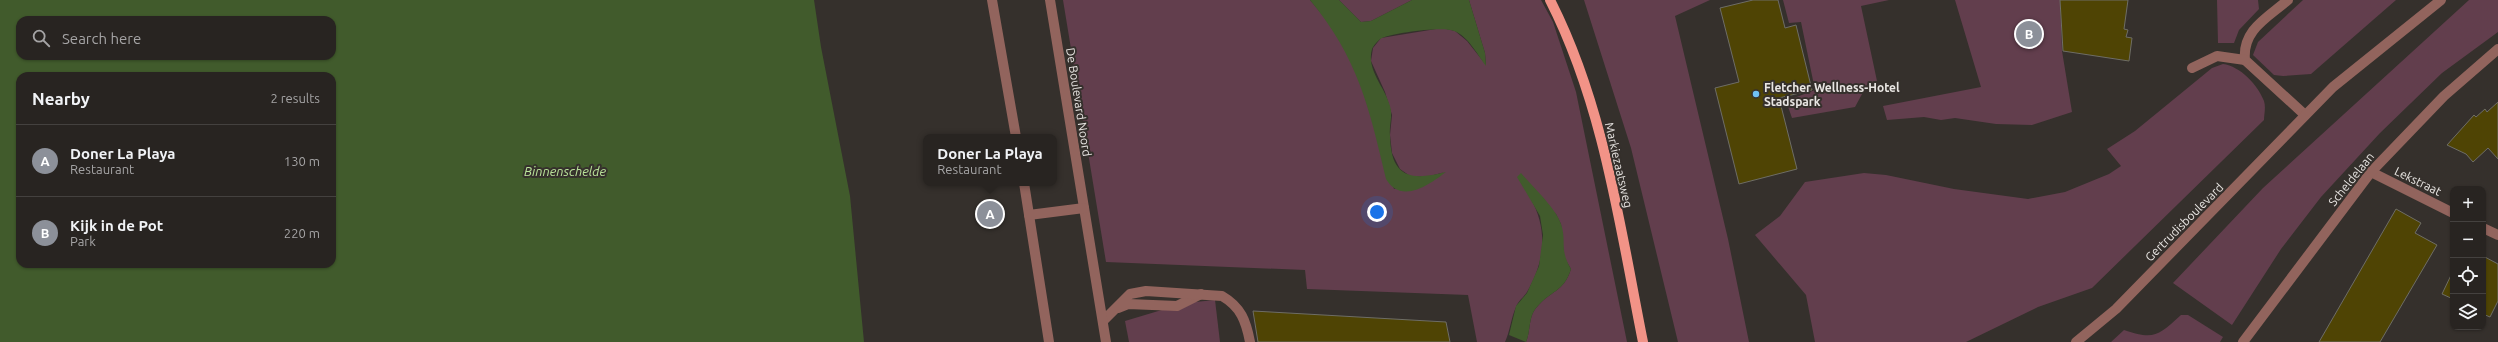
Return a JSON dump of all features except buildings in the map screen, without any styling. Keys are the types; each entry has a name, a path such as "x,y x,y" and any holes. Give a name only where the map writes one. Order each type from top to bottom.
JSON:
{"main road":[{"name":"Markiezaatsweg","path":"1550,0 1577,65 1600,131 1643,342"}],"street":[{"path":"992,0 1015,134"},
{"name":"De Boulevard Noord","path":"1050,0 1106,342"},
{"path":"2245,60 2243,46 2250,32 2288,0"},
{"name":"Gertrudisboulevard","path":"2076,342 2116,309 2333,88 2441,0"},
{"name":"Scheldelaan","path":"2243,342 2371,172 2444,96 2498,49"},
{"path":"2192,68 2217,56 2245,60 2305,115"},
{"name":"Lekstraat","path":"2371,172 2450,212"},
{"path":"1024,186 1049,342"},
{"path":"1029,215 1084,208"},
{"path":"2486,229 2498,235"},
{"path":"1102,321 1117,309 1130,294 1146,291 1222,296 1232,301 1246,322 1250,342"},
{"path":"1117,309 1128,304 1177,306 1201,294"}],"shaded area":[{"path":"1063,0 1310,0 1330,24 1350,58 1362,88 1394,189 1445,172 1426,177 1410,176 1400,169 1392,153 1390,135 1392,115 1385,92 1371,61 1373,48 1381,38 1442,28 1455,31 1467,41 1486,65 1485,53 1469,0 1541,0 1553,22 1576,92 1627,342 1526,342 1534,311 1542,302 1561,287 1568,277 1571,269 1564,257 1561,224 1556,214 1531,199 1540,222 1542,234 1541,257 1538,269 1527,292 1516,307 1505,342 1477,342 1468,295 1307,289 1305,270 1106,262"},
{"path":"1339,0 1412,0 1371,21 1361,22"},
{"path":"1584,0 1710,0 1675,16 1728,239 1749,342 1678,342 1631,148"},
{"path":"1783,0 1889,0 1861,6 1877,81 1868,83 1855,107 1792,118 1786,101 1815,90 1801,22 1789,23"},
{"path":"1955,0 2060,0 2062,51 2072,112 2032,125 1996,124 1955,118 1941,120 1924,117 1887,120 1883,106 1981,87"},
{"path":"2217,0 2258,0 2259,9 2239,30 2234,43 2218,43"},
{"path":"2303,0 2396,0 2311,74 2283,76 2274,75 2253,55 2258,42"},
{"path":"2469,0 2498,0 2498,32 2442,73 2380,133 2321,197 2281,249 2232,325 2173,283 2263,188"},
{"path":"2223,64 2236,68 2253,83 2265,103 2264,120 2092,288 2038,307 1966,342 1815,342 1806,295 1755,235 1780,216 1805,182 1864,173 1886,175 1954,189 2028,199 2065,192 2109,174 2121,166 2107,149 2135,131 2212,68"},
{"path":"1215,300 1220,342 1129,342 1125,321 1185,303"},
{"path":"2181,315 2188,315 2223,337 2220,342 2111,342 2124,330 2142,335 2161,332"}],"water":[{"name":"Binnenschelde","path":"0,0 814,0 821,47 850,196 864,342 0,342"},
{"path":"1310,0 1339,0 1361,22 1371,21 1412,0 1469,0 1485,53 1486,66 1464,37 1459,33 1448,30 1440,29 1418,31 1388,36 1378,41 1372,49 1371,57 1374,71 1390,106 1391,150 1394,161 1405,173 1413,176 1434,175 1446,172 1429,184 1415,190 1401,191 1394,188 1389,183 1386,179 1367,106 1351,63 1340,42"},
{"path":"1521,173 1549,204 1558,218 1563,230 1565,256 1571,269 1568,277 1561,287 1542,302 1534,311 1526,342 1509,335 1516,306 1527,293 1539,266 1543,235 1540,216 1517,177"}],"place":[{"name":"Kijk in de Pot","path":"2029,34"},
{"name":"Fletcher Wellness-Hotel Stadspark","path":"1756,94"},
{"name":"Doner La Playa","path":"990,214"}]}
